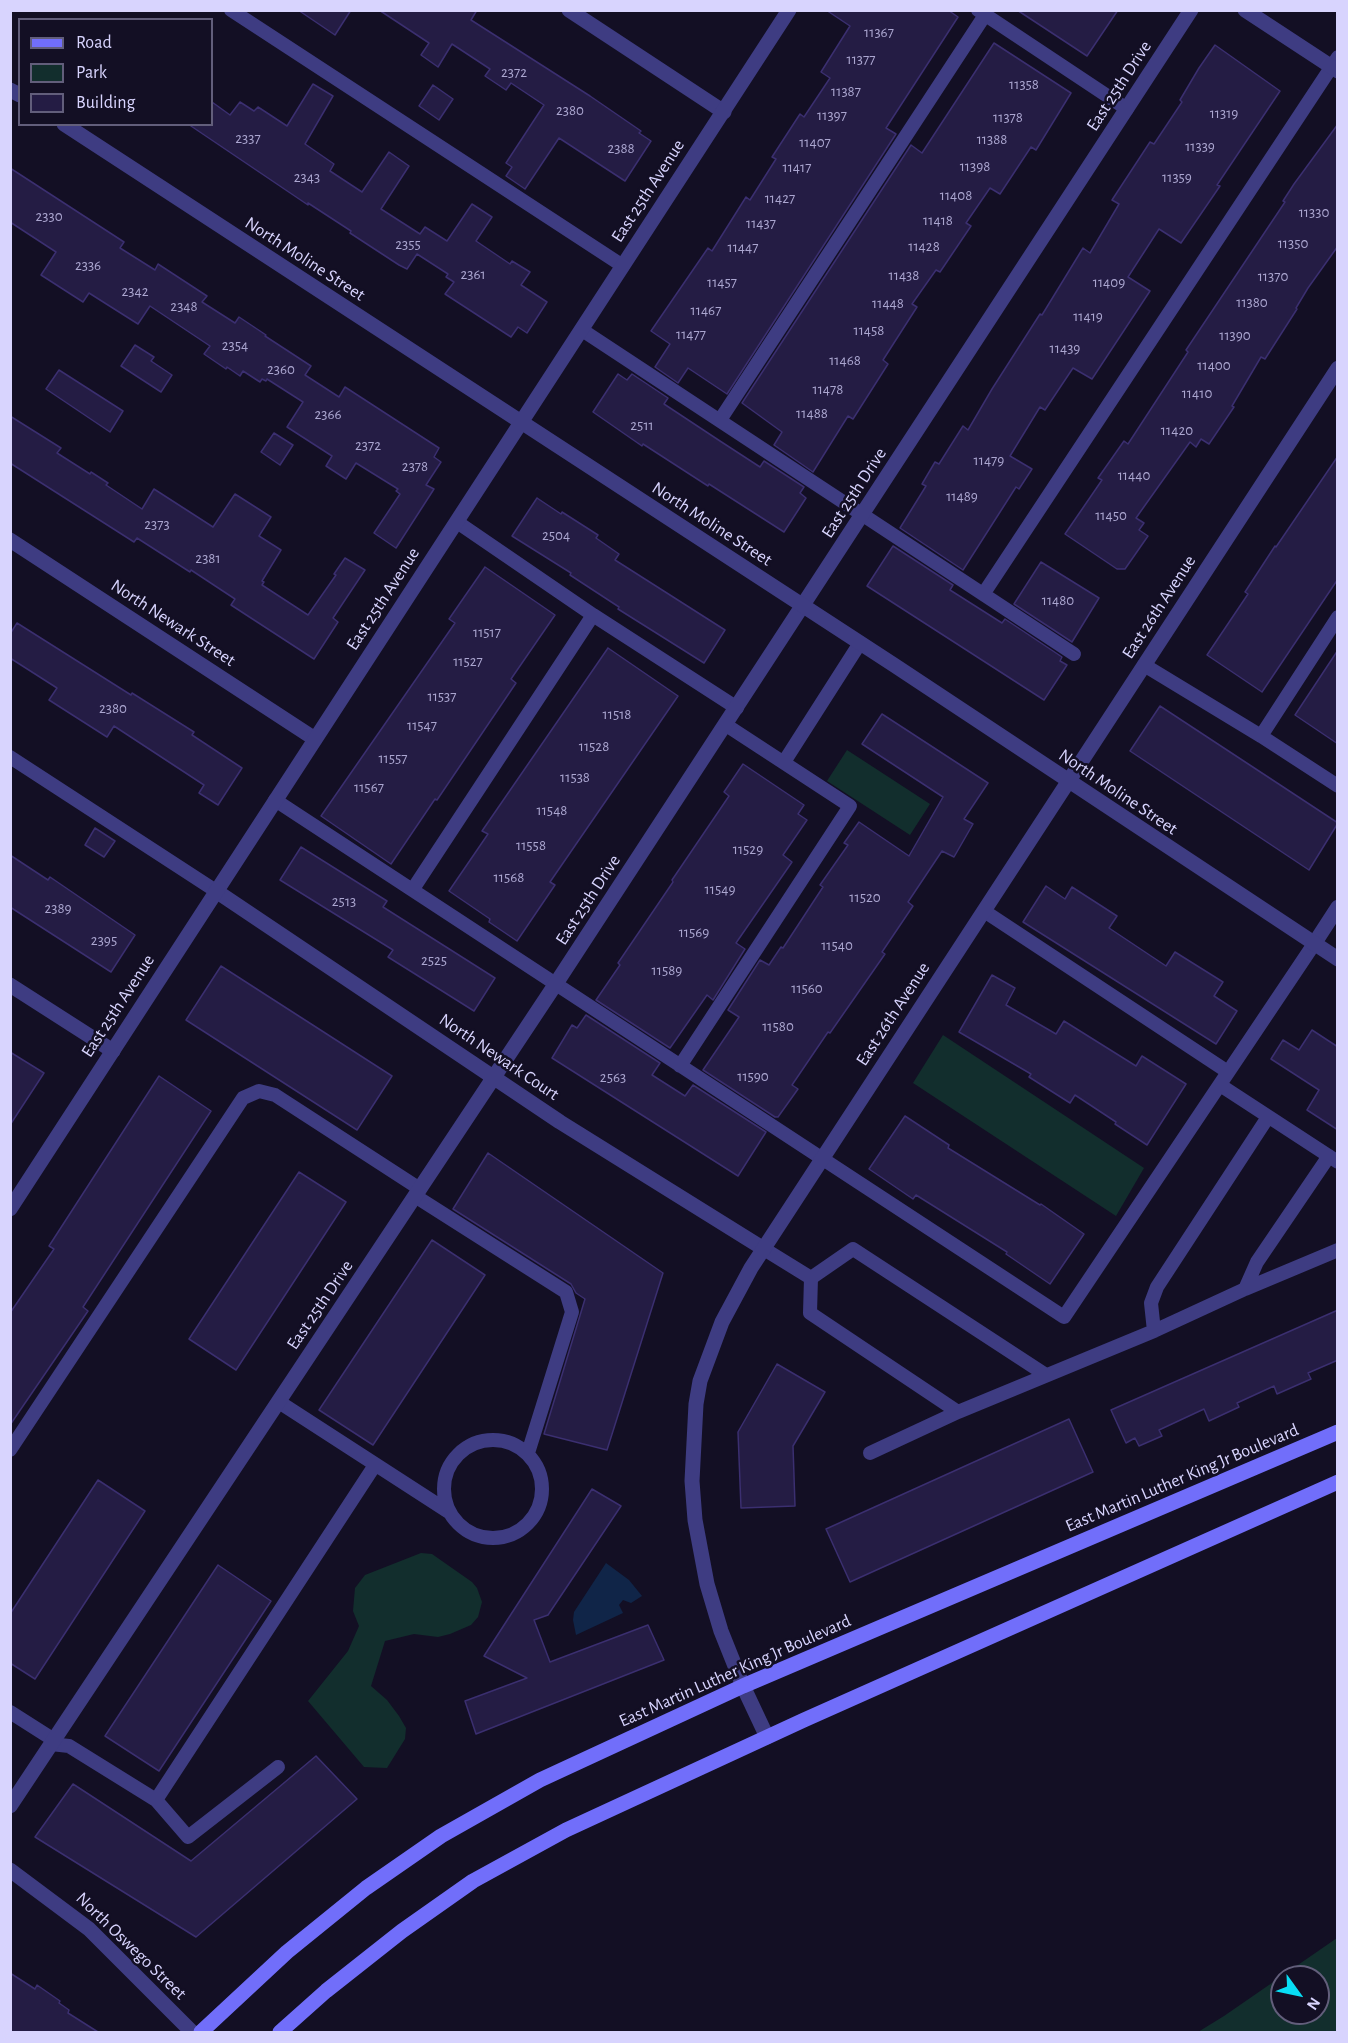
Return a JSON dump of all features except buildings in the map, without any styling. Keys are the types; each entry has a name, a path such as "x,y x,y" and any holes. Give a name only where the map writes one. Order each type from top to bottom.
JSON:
{"main road":[{"name":"East Martin Luther King Jr Boulevard","path":"201,2032 287,1952 366,1888 441,1836 540,1780 743,1686 1338,1432"},
{"path":"280,2032 326,1991 402,1931 473,1881 566,1830 767,1737 1338,1482"}],"street":[{"path":"568,10 724,112"},
{"name":"East 25th Avenue","path":"12,1204 789,10"},
{"name":"East 25th Drive","path":"10,1806 726,725 1191,10"},
{"path":"1245,10 1335,65"},
{"name":"North Moline Street","path":"67,126 860,643 1338,959"},
{"name":"East 26th Avenue","path":"767,1737 721,1631 700,1557 692,1482 692,1444 700,1381 711,1349 735,1297 764,1249 1338,368"},
{"name":"North Newark Street","path":"10,540 315,739"},
{"name":"North Newark Court","path":"216,891 560,1122 764,1249"},
{"path":"1314,944 1338,908"},
{"path":"10,985 113,1051"},
{"name":"North Oswego Street","path":"10,1870 89,1929 192,2032"}],"lane":[{"path":"231,10 623,266"},
{"path":"720,420 982,13 1127,109"},
{"path":"984,593 1335,65"},
{"path":"582,330 1074,654"},
{"path":"457,522 593,615 737,708"},
{"path":"413,889 593,615"},
{"path":"1261,736 1338,617"},
{"path":"784,762 860,643"},
{"path":"1144,665 1338,786"},
{"path":"680,1066 850,806 726,725"},
{"path":"10,757 216,891"},
{"path":"275,800 1064,1317 1314,944"},
{"path":"984,911 1228,1072"},
{"path":"1220,1085 1333,1159 1257,1262 1245,1289"},
{"path":"10,1450 243,1098 259,1090 275,1095 566,1292 572,1312 528,1453"},
{"path":"1154,1331 1151,1303 1157,1287 1268,1117"},
{"path":"764,1249 811,1278"},
{"path":"811,1278 854,1249 1046,1376"},
{"path":"870,1453 958,1412 1154,1331 1338,1250"},
{"path":"811,1278 810,1313 958,1412"},
{"path":"279,1402 449,1512 459,1525 474,1535 490,1539 507,1537 523,1529 535,1516 541,1501 542,1484 538,1467 528,1453 501,1440 486,1440 471,1445 459,1454 450,1466 445,1480 444,1495 449,1512"},
{"path":"156,1800 375,1465"},
{"path":"10,1712 53,1742 69,1746 156,1800 189,1837 278,1767"}],"green space":[{"path":"847,750 930,804 910,835 827,781"},
{"path":"943,1035 1144,1168 1116,1216 913,1083"},
{"path":"421,1553 432,1554 472,1582 482,1602 478,1617 471,1625 450,1634 438,1637 414,1634 385,1641 371,1686 387,1700 399,1716 406,1728 405,1739 387,1768 364,1767 308,1701 348,1651 359,1626 353,1611 355,1588 365,1575"},
{"path":"1337,1938 1337,2032 1198,2032 1270,1984 1270,2025 1330,2025 1330,1965 1298,1965"}],"water":[{"path":"606,1563 629,1580 642,1596 631,1603 623,1600 619,1605 623,1613 576,1635 574,1612"}]}
